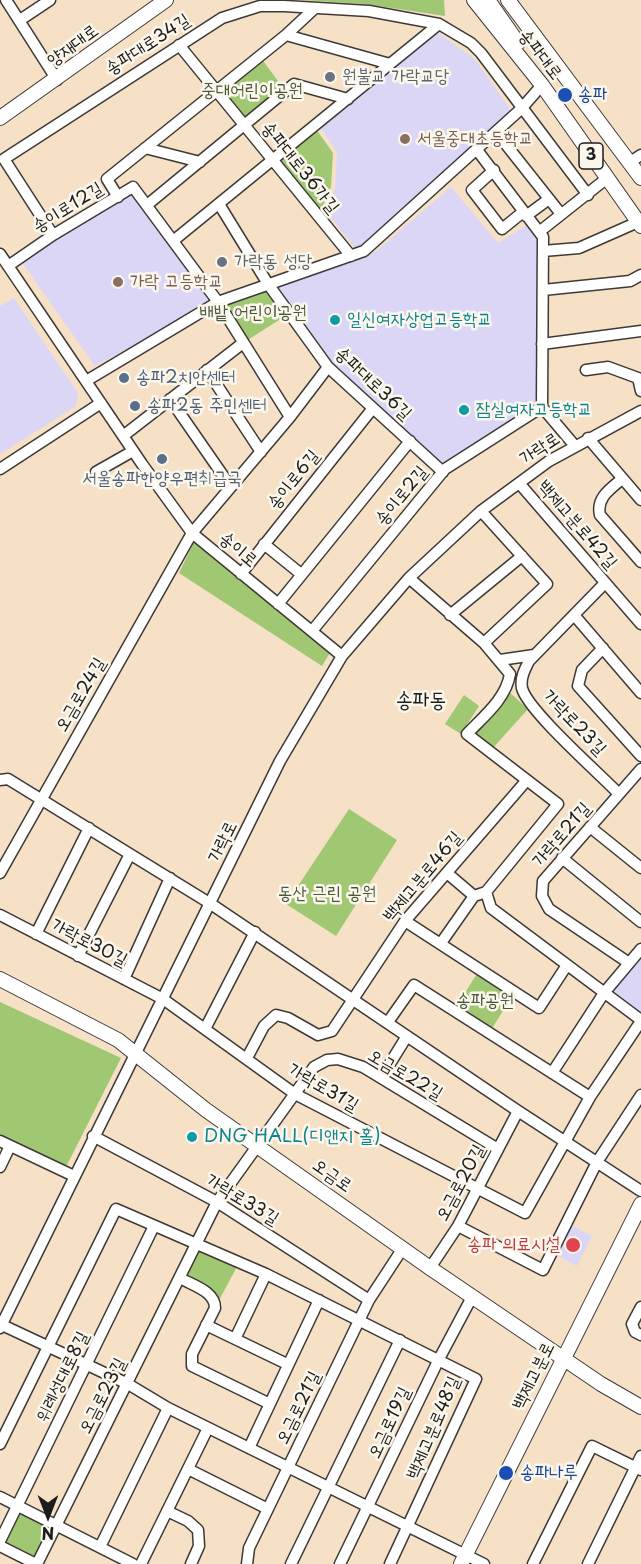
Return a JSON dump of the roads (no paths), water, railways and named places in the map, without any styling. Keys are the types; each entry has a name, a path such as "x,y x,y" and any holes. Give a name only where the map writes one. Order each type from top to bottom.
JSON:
{"main road":[{"name":"양재대로","path":"0,118 57,80 166,0"},
{"name":"송파대로","path":"474,0 542,85 639,224"},
{"name":"3","path":"489,0 542,85"},
{"name":"3","path":"508,0 544,49"},
{"path":"517,0 537,30 544,49"},
{"name":"송파대로","path":"544,49 635,159 641,178"},
{"name":"오금로","path":"0,979 118,1040 259,1146 430,1268 641,1407"},
{"name":"백제고분로","path":"464,1560 641,1204"}],"street":[{"path":"6,0 57,80"},
{"path":"20,20 50,0"},
{"name":"송파대로34길","path":"53,235 4,159 178,45 237,11 260,6 369,11 439,24 476,48 588,195"},
{"name":"송이로12길","path":"8,266 53,235 118,197 107,179 216,92 315,8"},
{"path":"173,241 439,24"},
{"path":"286,34 390,64"},
{"name":"송파대로36가길","path":"178,45 351,256"},
{"path":"147,206 294,84 348,99"},
{"path":"86,381 218,302 364,251 521,109 542,85"},
{"path":"496,132 561,214"},
{"path":"145,148 200,162"},
{"path":"477,150 543,237 542,407"},
{"path":"494,170 471,190 502,229 549,199"},
{"path":"538,232 606,179"},
{"path":"118,197 133,186 218,302 290,417"},
{"name":"송파대로36길","path":"219,204 268,284 328,367 443,472"},
{"name":"송파대로","path":"543,251 579,248 639,224"},
{"name":"송이로","path":"0,255 133,451 192,533 342,656"},
{"path":"543,291 630,281 641,275"},
{"path":"542,344 641,331"},
{"path":"123,436 243,343"},
{"name":"오금로24길","path":"0,873 192,533 290,417 328,367"},
{"path":"585,370 609,368 640,377 641,391"},
{"path":"207,370 261,452"},
{"path":"171,399 231,487"},
{"path":"0,470 102,403"},
{"name":"가락로","path":"542,407 575,446"},
{"name":"송이로2길","path":"312,632 443,472 542,407"},
{"name":"송이로6길","path":"241,574 373,408"},
{"name":"가락로","path":"0,1326 280,761 342,656 409,579 481,511 575,446 641,411"},
{"path":"588,438 641,500"},
{"path":"278,604 410,441"},
{"path":"96,472 133,451"},
{"path":"622,479 603,496 598,507 600,515 641,562"},
{"name":"백제고분로42길","path":"519,483 605,583 638,617"},
{"path":"481,511 546,584 484,644"},
{"path":"264,544 301,574"},
{"path":"450,615 522,556"},
{"path":"409,579 484,644 510,674 508,686 467,735 558,804 486,892 474,896 441,943"},
{"name":"가락로23길","path":"605,583 529,661 522,676 522,687 527,698 619,794"},
{"path":"574,615 641,693"},
{"name":"가락로23길","path":"603,648 582,670 578,686 641,756"},
{"path":"500,660 534,655"},
{"name":"가락로21길","path":"629,963 549,909 542,896 543,881 641,769"},
{"path":"0,780 8,779 255,932 354,1001 641,1191"},
{"name":"백제고분로46길","path":"247,1058 270,1019 283,1016 318,1035 325,1035 338,1026 405,921 527,780"},
{"path":"590,827 641,868"},
{"path":"36,934 89,828"},
{"path":"78,956 130,854"},
{"path":"562,858 641,922"},
{"path":"447,873 474,896"},
{"path":"124,979 170,878"},
{"path":"476,1190 525,1214 590,1097 641,1020 491,908 486,892"},
{"name":"가락로30길","path":"0,915 163,999"},
{"path":"405,921 539,1008 567,965"},
{"path":"205,1029 255,932"},
{"path":"552,1073 604,993 641,949"},
{"path":"388,1022 414,985 590,1097"},
{"name":"가락로31길","path":"163,999 295,1094 476,1190"},
{"path":"381,1078 407,1036"},
{"name":"오금로22길","path":"259,1146 314,1066 327,1060 351,1062 498,1149"},
{"path":"458,1226 543,1270 597,1162 641,1095"},
{"name":"오금로20길","path":"430,1268 458,1226 518,1111"},
{"name":"가락로33길","path":"93,1136 217,1202 369,1300"},
{"path":"0,1167 5,1144 74,1176"},
{"name":"오금로23길","path":"36,1564 217,1202 259,1146"},
{"path":"0,1444 116,1209 266,1274 439,1359"},
{"name":"위례성대로8길","path":"0,1541 154,1226"},
{"name":"오금로21길","path":"247,1564 247,1552 369,1300 403,1248"},
{"path":"235,1339 266,1274"},
{"path":"180,1278 204,1291 215,1302 192,1354 192,1366 268,1403"},
{"name":"오금로19길","path":"340,1564 439,1359 472,1297"},
{"path":"249,1448 268,1403 319,1300"},
{"path":"641,1307 632,1324 635,1332 641,1335"},
{"path":"206,1325 287,1364"},
{"path":"0,1326 128,1384 168,1408 409,1527 464,1560 483,1564"},
{"path":"291,1564 400,1340"},
{"name":"백제고분로48길","path":"390,1564 476,1379 439,1359"},
{"path":"100,1547 168,1408"},
{"path":"141,1564 208,1428"},
{"path":"533,1564 592,1446 638,1469"},
{"path":"588,1564 638,1469 641,1456"},
{"path":"188,1469 268,1509"},
{"path":"0,1497 134,1564"},
{"path":"167,1511 188,1521 198,1530 199,1546 191,1564"},
{"path":"0,1546 36,1564"}],"place":[{"name":"원불교 가락교당","path":"330,77"},
{"name":"송파","path":"565,95"},
{"name":"서울중대초등학교","path":"405,139"},
{"name":"가락동 성당","path":"222,262"},
{"name":"가락 고등학교","path":"118,282"},
{"name":"일신여자상업고등학교","path":"335,320"},
{"name":"송파2치안센터","path":"124,378"},
{"name":"송파2동 주민센터","path":"135,406"},
{"name":"잠실여자고등학교","path":"464,410"},
{"name":"서울송파한양우편취급국","path":"162,459"},
{"name":"DNG HALL(디앤지 홀)","path":"192,1137"},
{"name":"송파 의료시설","path":"573,1245"},
{"name":"송파나루","path":"506,1473"}],"district":[{"name":"송파동","path":"421,701"}],"park label":[{"name":"중대어린이공원","path":"252,91"},
{"name":"배밭 어린이공원","path":"253,313"},
{"name":"동산 근린 공원","path":"327,894"},
{"name":"송파공원","path":"485,1001"}]}
